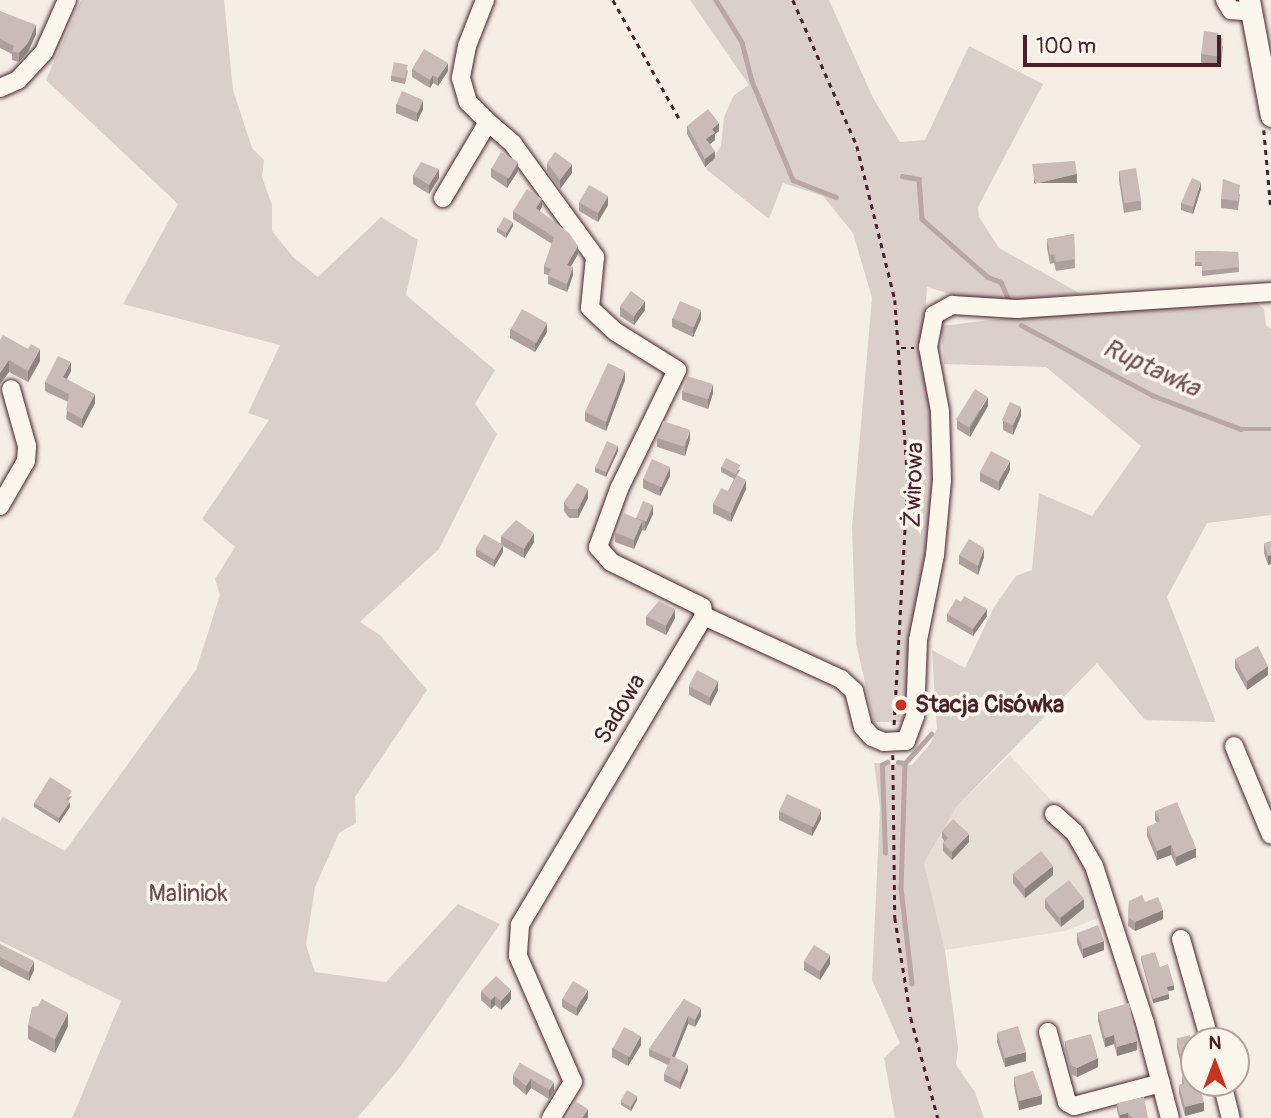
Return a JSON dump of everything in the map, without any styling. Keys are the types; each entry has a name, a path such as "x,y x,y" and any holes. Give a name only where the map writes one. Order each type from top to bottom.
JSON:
{"main road":[{"path":"1251,6 1271,116"}],"street":[{"path":"0,88 18,80 44,52 67,0"},
{"path":"485,0 467,46 461,78 467,102 513,144 595,257 590,308 616,332 677,370 619,489 598,547 611,562 702,607 704,615 841,679 854,691 863,727 872,737 893,743"},
{"path":"1225,0 1231,10 1251,6"},
{"path":"443,198 488,122"},
{"name":"Żwirowa","path":"893,743 906,741 912,730 918,640 937,542 942,480 940,411 928,347 934,315 952,305 1017,309 1271,292"},
{"path":"0,506 26,461 27,446 10,389"},
{"name":"Sadowa","path":"551,1118 573,1082 518,956 520,925 704,615"},
{"path":"1234,746 1271,835"},
{"path":"1054,814 1075,833 1094,866 1170,1118"},
{"path":"1181,939 1206,1027"},
{"path":"1048,1032 1067,1102 1074,1106 1161,1083"},
{"path":"1225,1097 1230,1118"}],"path":[{"path":"613,0 679,118"},
{"path":"793,0 829,73 861,157 895,300 908,480 893,743 895,918 911,1018 938,1118"}],"shaded area":[{"path":"1010,755 1079,831 1113,912 1065,931 945,950 924,863 957,806"}],"green space":[{"name":"Maliniok","path":"81,0 224,0 233,90 252,148 264,160 262,177 272,205 272,231 293,257 318,277 381,217 418,240 406,295 495,370 475,404 497,434 439,549 360,622 380,635 427,690 355,797 356,823 339,833 315,887 306,945 315,972 386,982 458,904 500,924 401,1066 357,1118 72,1118 121,1001 0,941 0,821 3,817 65,851 196,670 220,595 215,579 235,547 202,519 269,420 248,413 280,345 123,304 178,204 46,80"},
{"path":"690,0 829,0 873,98 900,142 925,140 969,46 1043,84 978,207 979,217 999,248 1081,294 981,303 927,287 925,320 939,472 904,722 874,722 856,643 852,527 872,298 853,233 823,196 783,183 769,219 706,169 721,146 724,117 734,95 749,85"},
{"path":"1256,302 1264,309 1266,325 1271,329 1271,515 1207,523 1167,597 1216,722 1145,720 1097,663 957,806 924,863 945,950 958,1048 956,1065 975,1092 984,1118 895,1118 884,1058 900,1043 872,980 880,809 874,763 912,765 930,744 937,729 932,650 965,668 994,607 1016,576 1032,570 1039,493 1092,516 1141,446 1046,367 944,364 941,326 1126,304"}],"building":[{"path":"0,11 36,25 28,43 19,53 12,51 14,46 0,39"},
{"path":"1204,31 1218,33 1218,37 1223,38 1221,57 1201,54"},
{"path":"424,49 448,63 438,78 433,75 430,80 412,69"},
{"path":"394,62 408,65 405,79 391,76"},
{"path":"402,91 423,100 418,113 397,104"},
{"path":"708,109 719,123 712,129 715,133 706,139 715,151 705,159 687,126"},
{"path":"501,152 518,162 509,178 492,168"},
{"path":"555,152 572,164 560,180 547,163"},
{"path":"1075,161 1077,174 1035,184 1032,164"},
{"path":"421,162 439,169 429,185 413,175"},
{"path":"1136,168 1141,201 1124,203 1119,171"},
{"path":"1192,178 1201,182 1193,207 1181,203"},
{"path":"1223,179 1240,185 1238,201 1221,199"},
{"path":"589,185 608,196 598,213 579,202"},
{"path":"527,189 542,199 536,208 569,233 578,246 567,265 573,267 567,284 548,276 551,269 544,266 554,237 513,211"},
{"path":"504,217 513,222 506,233 498,228"},
{"path":"1074,234 1075,259 1056,262 1054,254 1050,255 1047,239"},
{"path":"1195,251 1238,252 1239,267 1202,271 1202,262 1195,262"},
{"path":"631,291 645,301 634,316 620,306"},
{"path":"680,301 701,310 694,327 673,318"},
{"path":"522,309 547,323 536,343 511,329"},
{"path":"3,335 28,349 31,344 40,349 28,371 9,360 0,373 0,340"},
{"path":"58,356 71,362 63,377 95,394 82,419 66,410 69,394 45,382"},
{"path":"608,363 625,371 606,422 585,412"},
{"path":"687,376 713,384 708,399 682,391"},
{"path":"975,389 988,397 969,427 956,420"},
{"path":"1010,402 1021,407 1013,425 1002,420"},
{"path":"663,421 690,430 684,447 657,438"},
{"path":"607,441 618,446 606,472 595,467"},
{"path":"991,451 1010,461 998,482 980,472"},
{"path":"726,458 740,465 736,474 721,467"},
{"path":"652,459 670,467 661,487 643,479"},
{"path":"737,475 746,480 731,513 713,504 721,488 728,491"},
{"path":"577,483 588,489 578,509 569,509 564,502"},
{"path":"643,501 653,505 646,522 636,518"},
{"path":"624,513 642,521 634,540 615,532"},
{"path":"516,520 534,533 524,549 501,536"},
{"path":"484,534 503,545 495,560 476,549"},
{"path":"969,539 984,548 978,566 959,555"},
{"path":"1271,541 1271,555 1268,556 1264,544"},
{"path":"964,596 987,609 973,629 947,614 956,599 961,602"},
{"path":"659,601 675,609 666,626 646,616"},
{"path":"1258,646 1268,666 1247,681 1235,659"},
{"path":"697,670 718,681 710,697 689,686"},
{"path":"50,777 72,791 66,800 70,802 59,818 34,803"},
{"path":"787,794 821,810 813,827 779,811"},
{"path":"1177,802 1196,848 1176,857 1171,845 1157,851 1147,827 1160,821 1155,811"},
{"path":"953,819 969,834 952,852 943,843 948,838 942,831"},
{"path":"1041,851 1053,866 1025,888 1013,874"},
{"path":"1069,880 1084,899 1059,918 1045,899"},
{"path":"1142,895 1145,902 1158,897 1163,910 1135,922 1128,917 1129,901"},
{"path":"1098,925 1104,941 1083,949 1077,933"},
{"path":"0,944 34,961 29,972 0,957"},
{"path":"814,945 830,955 820,971 804,961"},
{"path":"1155,952 1160,967 1168,964 1174,985 1167,987 1169,994 1153,999 1141,956"},
{"path":"496,976 511,990 501,1001 495,996 491,1000 481,991"},
{"path":"573,981 588,990 577,1008 562,999"},
{"path":"42,999 68,1013 55,1039 28,1025 32,1007 38,1006"},
{"path":"684,999 701,1008 695,1020 688,1016 672,1056 688,1064 680,1082 664,1074 671,1059 649,1049"},
{"path":"1129,1003 1137,1041 1117,1047 1114,1035 1105,1038 1098,1012"},
{"path":"1018,1026 1026,1052 1005,1058 997,1032"},
{"path":"624,1027 641,1036 630,1057 613,1048"},
{"path":"1091,1034 1098,1058 1077,1068 1071,1065 1065,1041"},
{"path":"520,1063 554,1082 549,1090 531,1079 526,1086 513,1075"},
{"path":"1033,1071 1042,1095 1019,1101 1014,1077"},
{"path":"627,1090 637,1096 631,1107 620,1101"},
{"path":"1144,1097 1148,1118 1132,1118 1128,1113 1120,1115 1117,1103"},
{"path":"1182,1097 1203,1097 1204,1102 1185,1107"},
{"path":"575,1101 588,1109 582,1118 565,1118"}],"waterway":[{"name":"Ruptawka","path":"716,0 742,42 752,81 793,180 836,197"},
{"name":"Ruptawka","path":"902,176 919,179 922,219 988,277 1001,282 1011,304"},
{"name":"Ruptawka","path":"1021,325 1152,395 1241,429 1271,429"},
{"path":"898,762 905,763 931,734"},
{"path":"885,853 882,765 887,762"},
{"path":"905,763 901,888 912,983"}],"place":[{"name":"Stacja Cisówka","path":"901,705"}]}
